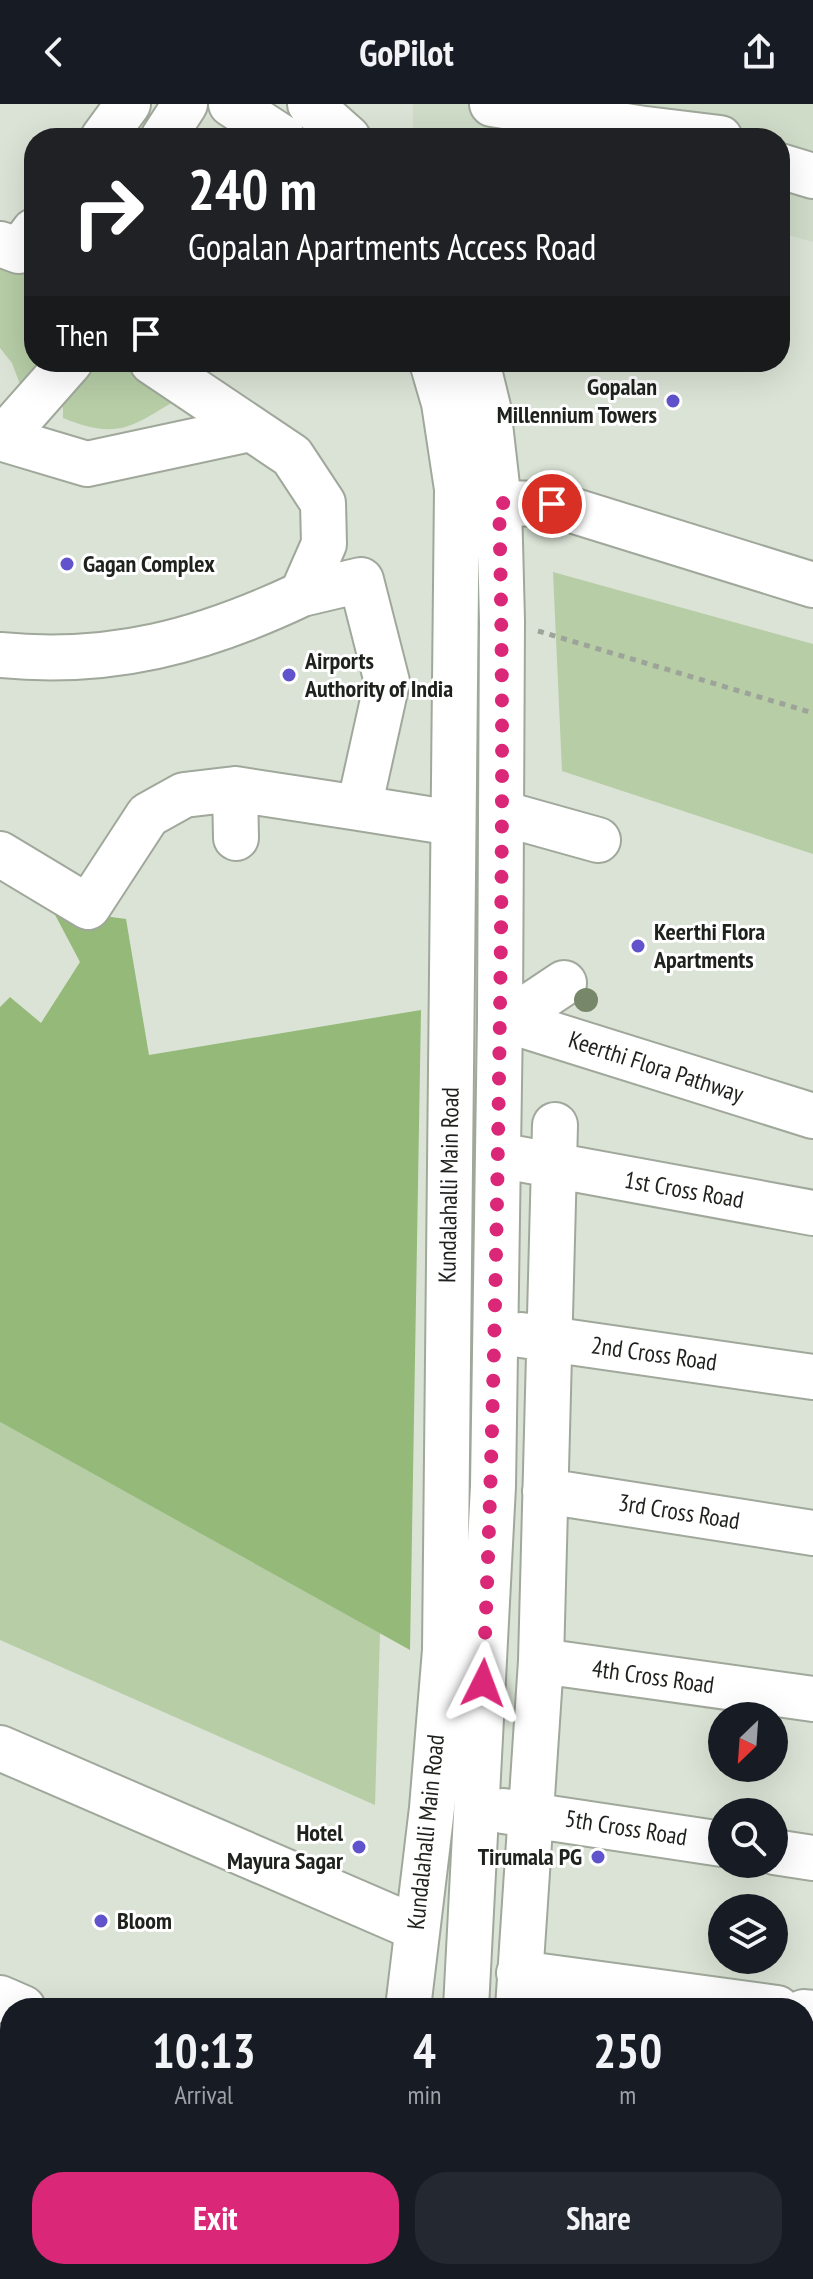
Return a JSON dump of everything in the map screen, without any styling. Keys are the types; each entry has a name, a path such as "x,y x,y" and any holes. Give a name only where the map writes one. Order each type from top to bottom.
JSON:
{"street":[{"path":"110,128 128,104"},
{"path":"231,104 268,128"},
{"path":"310,104 337,128"},
{"path":"492,104 626,128"},
{"path":"790,146 813,149"},
{"path":"790,169 813,176"},
{"path":"61,372 1,439 87,464 250,429"},
{"path":"167,372 292,456 323,503 324,544 302,594"},
{"name":"Kundalahalli Main Road","path":"409,1998 432,1808 445,1650 457,489 444,403 435,372"},
{"name":"Kundalahalli Main Road","path":"467,1998 493,1486 498,1155 510,1021 501,813 499,503 488,407 479,372"},
{"path":"499,503 552,504 813,585"},
{"path":"0,655 142,652 242,622 302,594 361,580 387,682 359,808"},
{"path":"0,854 88,907 148,815 184,795 235,789 453,823"},
{"path":"235,789 236,838"},
{"path":"501,813 598,840"},
{"path":"510,1021 564,983"},
{"name":"Keerthi Flora Pathway","path":"510,1021 813,1116"},
{"path":"555,1146 541,1661 518,1991 625,1998"},
{"name":"1st Cross Road","path":"498,1155 555,1146 813,1213"},
{"name":"2nd Cross Road","path":"495,1331 813,1377"},
{"name":"3rd Cross Road","path":"545,1491 813,1533"},
{"name":"4th Cross Road","path":"541,1661 813,1699"},
{"path":"0,1748 416,1928"},
{"name":"5th Cross Road","path":"432,1808 530,1813 708,1842"},
{"path":"788,1854 813,1858"}],"path":[{"path":"502,621 813,713"}],"shaded area":[{"path":"413,104 813,104 813,242 790,236 790,128 413,128"}],"green space":[{"path":"0,266 10,266 24,275 24,372 34,372 21,387 12,363 0,348"},
{"path":"88,372 147,372 181,397 150,416 112,429 82,425 63,418 63,402"},
{"path":"553,572 813,644 813,854 562,771"},
{"path":"52,909 126,919 149,1055 421,1010 410,1650 0,1422 0,1007 10,997 41,1023 80,962"},
{"path":"0,1422 380,1633 375,1805 0,1640"}],"place":[{"name":"Gopalan Millennium Towers","path":"673,401"},
{"name":"Gagan Complex","path":"67,564"},
{"name":"Airports Authority of India","path":"289,675"},
{"name":"Keerthi Flora Apartments","path":"638,946"},
{"name":"Hotel Mayura Sagar","path":"359,1847"},
{"name":"Tirumala PG","path":"598,1857"},
{"name":"Bloom","path":"101,1921"}],"route":[{"path":"483,1683 493,1486 500,1018 502,621 499,503 552,504"}]}
